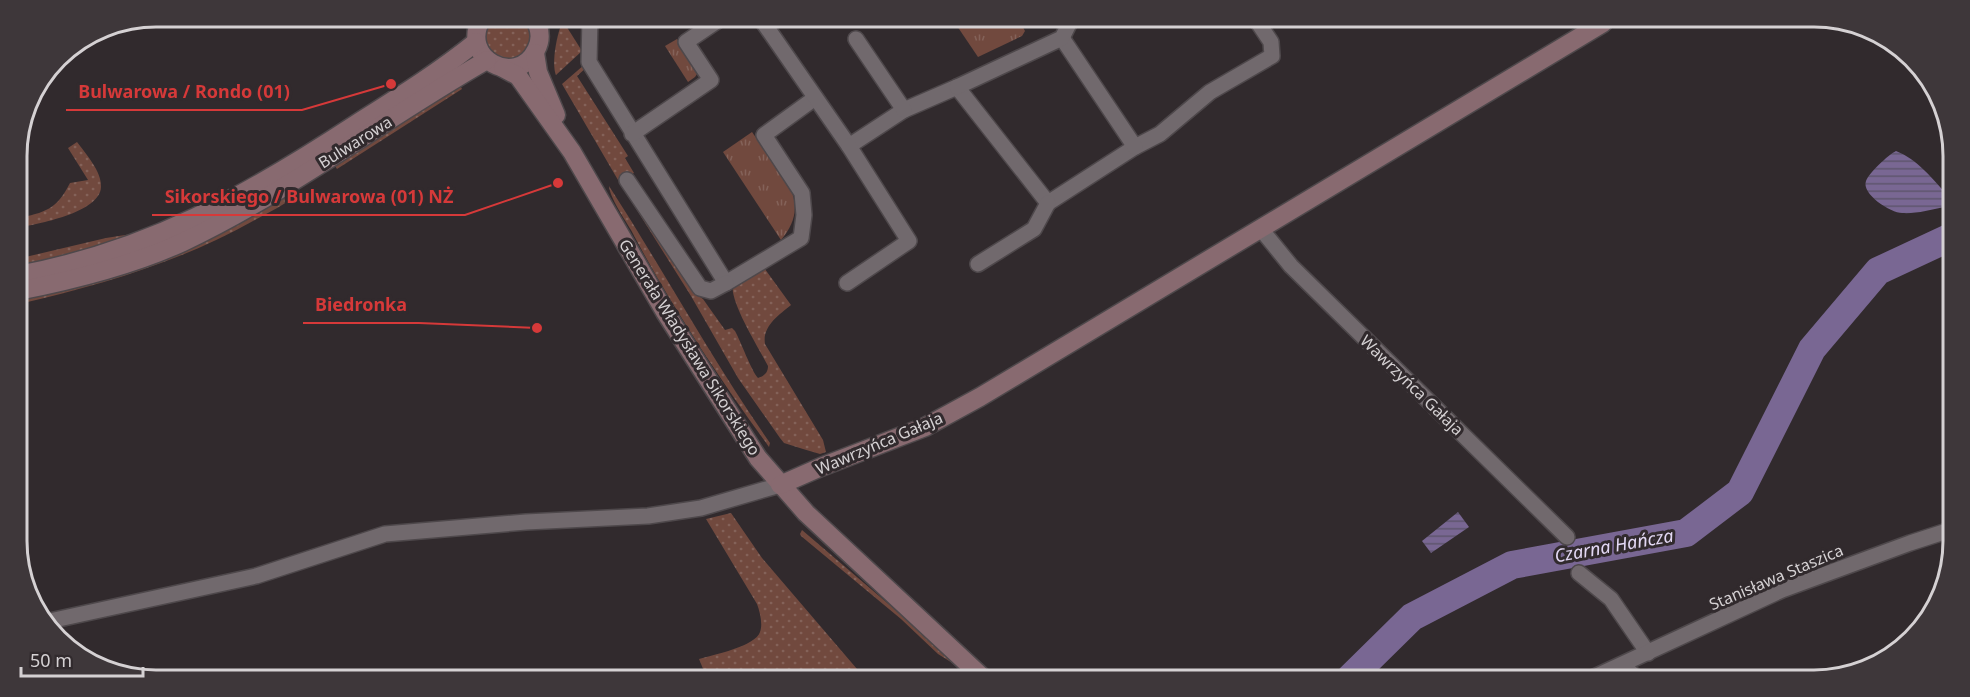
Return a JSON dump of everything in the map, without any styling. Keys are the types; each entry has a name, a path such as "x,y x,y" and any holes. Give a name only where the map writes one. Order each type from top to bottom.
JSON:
{"main road":[{"path":"476,42 478,27"},
{"path":"535,53 540,38 540,27"},
{"name":"Wawrzyńca Gałaja","path":"780,485 925,427 980,397 1596,27"},
{"name":"Generała Władysława Sikorskiego","path":"476,42 480,52 495,64 518,76 572,152 704,375 758,458 806,513 974,670"},
{"name":"Bulwarowa","path":"27,273 112,252 172,230 210,212 326,144 452,62 476,42"},
{"name":"Generała Władysława Sikorskiego","path":"535,53 538,72 572,152"},
{"name":"Bulwarowa","path":"27,289 138,260 212,227 495,64 521,65 535,53"}],"street":[{"path":"590,27 589,62 726,283"},
{"path":"632,134 711,80 686,42 708,27"},
{"path":"766,27 849,147 909,241 847,283"},
{"path":"849,147 904,111 1062,38 1068,27"},
{"path":"978,264 1034,228 1048,203 1135,147 1160,134 1210,92 1272,56 1271,42 1261,27"},
{"path":"1062,38 1135,147"},
{"path":"856,39 904,111"},
{"path":"957,87 1048,203"},
{"path":"627,180 700,288 711,291 801,238 804,215 802,193 764,135 815,98"},
{"name":"Wawrzyńca Gałaja","path":"1260,229 1291,266 1567,537"},
{"name":"Wawrzyńca Gałaja","path":"54,620 256,576 385,534 526,522 648,516 701,508 780,485"},
{"name":"Stanisława Staszica","path":"1611,670 1782,590 1943,532"},
{"path":"1579,573 1611,599 1648,653"},
{"path":"1622,665 1627,670"}],"green space":[{"path":"479,27 535,27 538,46 503,68 476,34"},
{"path":"561,27 567,27 582,51 556,75 555,48"},
{"path":"958,27 1023,27 1025,31 1022,36 978,57"},
{"path":"677,39 699,71 688,82 665,46"},
{"path":"584,65 587,67 577,76 628,156 625,158 634,173 621,181 693,292 703,299 725,330 732,328 735,331 758,378 765,374 768,366 740,313 733,285 762,265 791,305 769,326 765,344 823,440 826,452 820,454 784,443 738,378 562,84"},
{"path":"459,83 462,89 337,169 333,163"},
{"path":"752,132 790,187 793,195 794,215 790,228 781,240 723,152"},
{"path":"77,142 93,163 101,181 98,196 90,204 66,216 27,226 27,216 43,212 55,204 70,183 88,180 68,148"},
{"path":"609,186 728,380 770,443 769,447 679,314 618,208"},
{"path":"289,191 297,195 225,236 169,260 80,289 27,302 27,295"},
{"path":"157,230 27,267 27,257 106,238"},
{"path":"731,513 762,558 858,670 704,670 699,659 743,646 757,637 761,629 757,604 706,519"},
{"path":"802,530 906,619 954,664 938,654 901,619 801,536"}],"shaded area":[{"path":"1896,151 1918,164 1943,190 1943,207 1902,213 1884,206 1872,197 1866,181 1888,156"},
{"path":"1943,231 1943,242 1912,257 1901,253 1917,242"},
{"path":"1458,512 1469,527 1431,553 1422,541"}],"waterway":[{"name":"Czarna Hańcza","path":"1358,670 1412,617 1512,565 1686,533 1740,492 1812,349 1878,271 1943,241"}],"place":[{"name":"Bulwarowa / Rondo (01)","path":"391,84"},
{"name":"Sikorskiego / Bulwarowa (01) NŻ","path":"558,183"},
{"name":"Biedronka","path":"537,328"}]}
